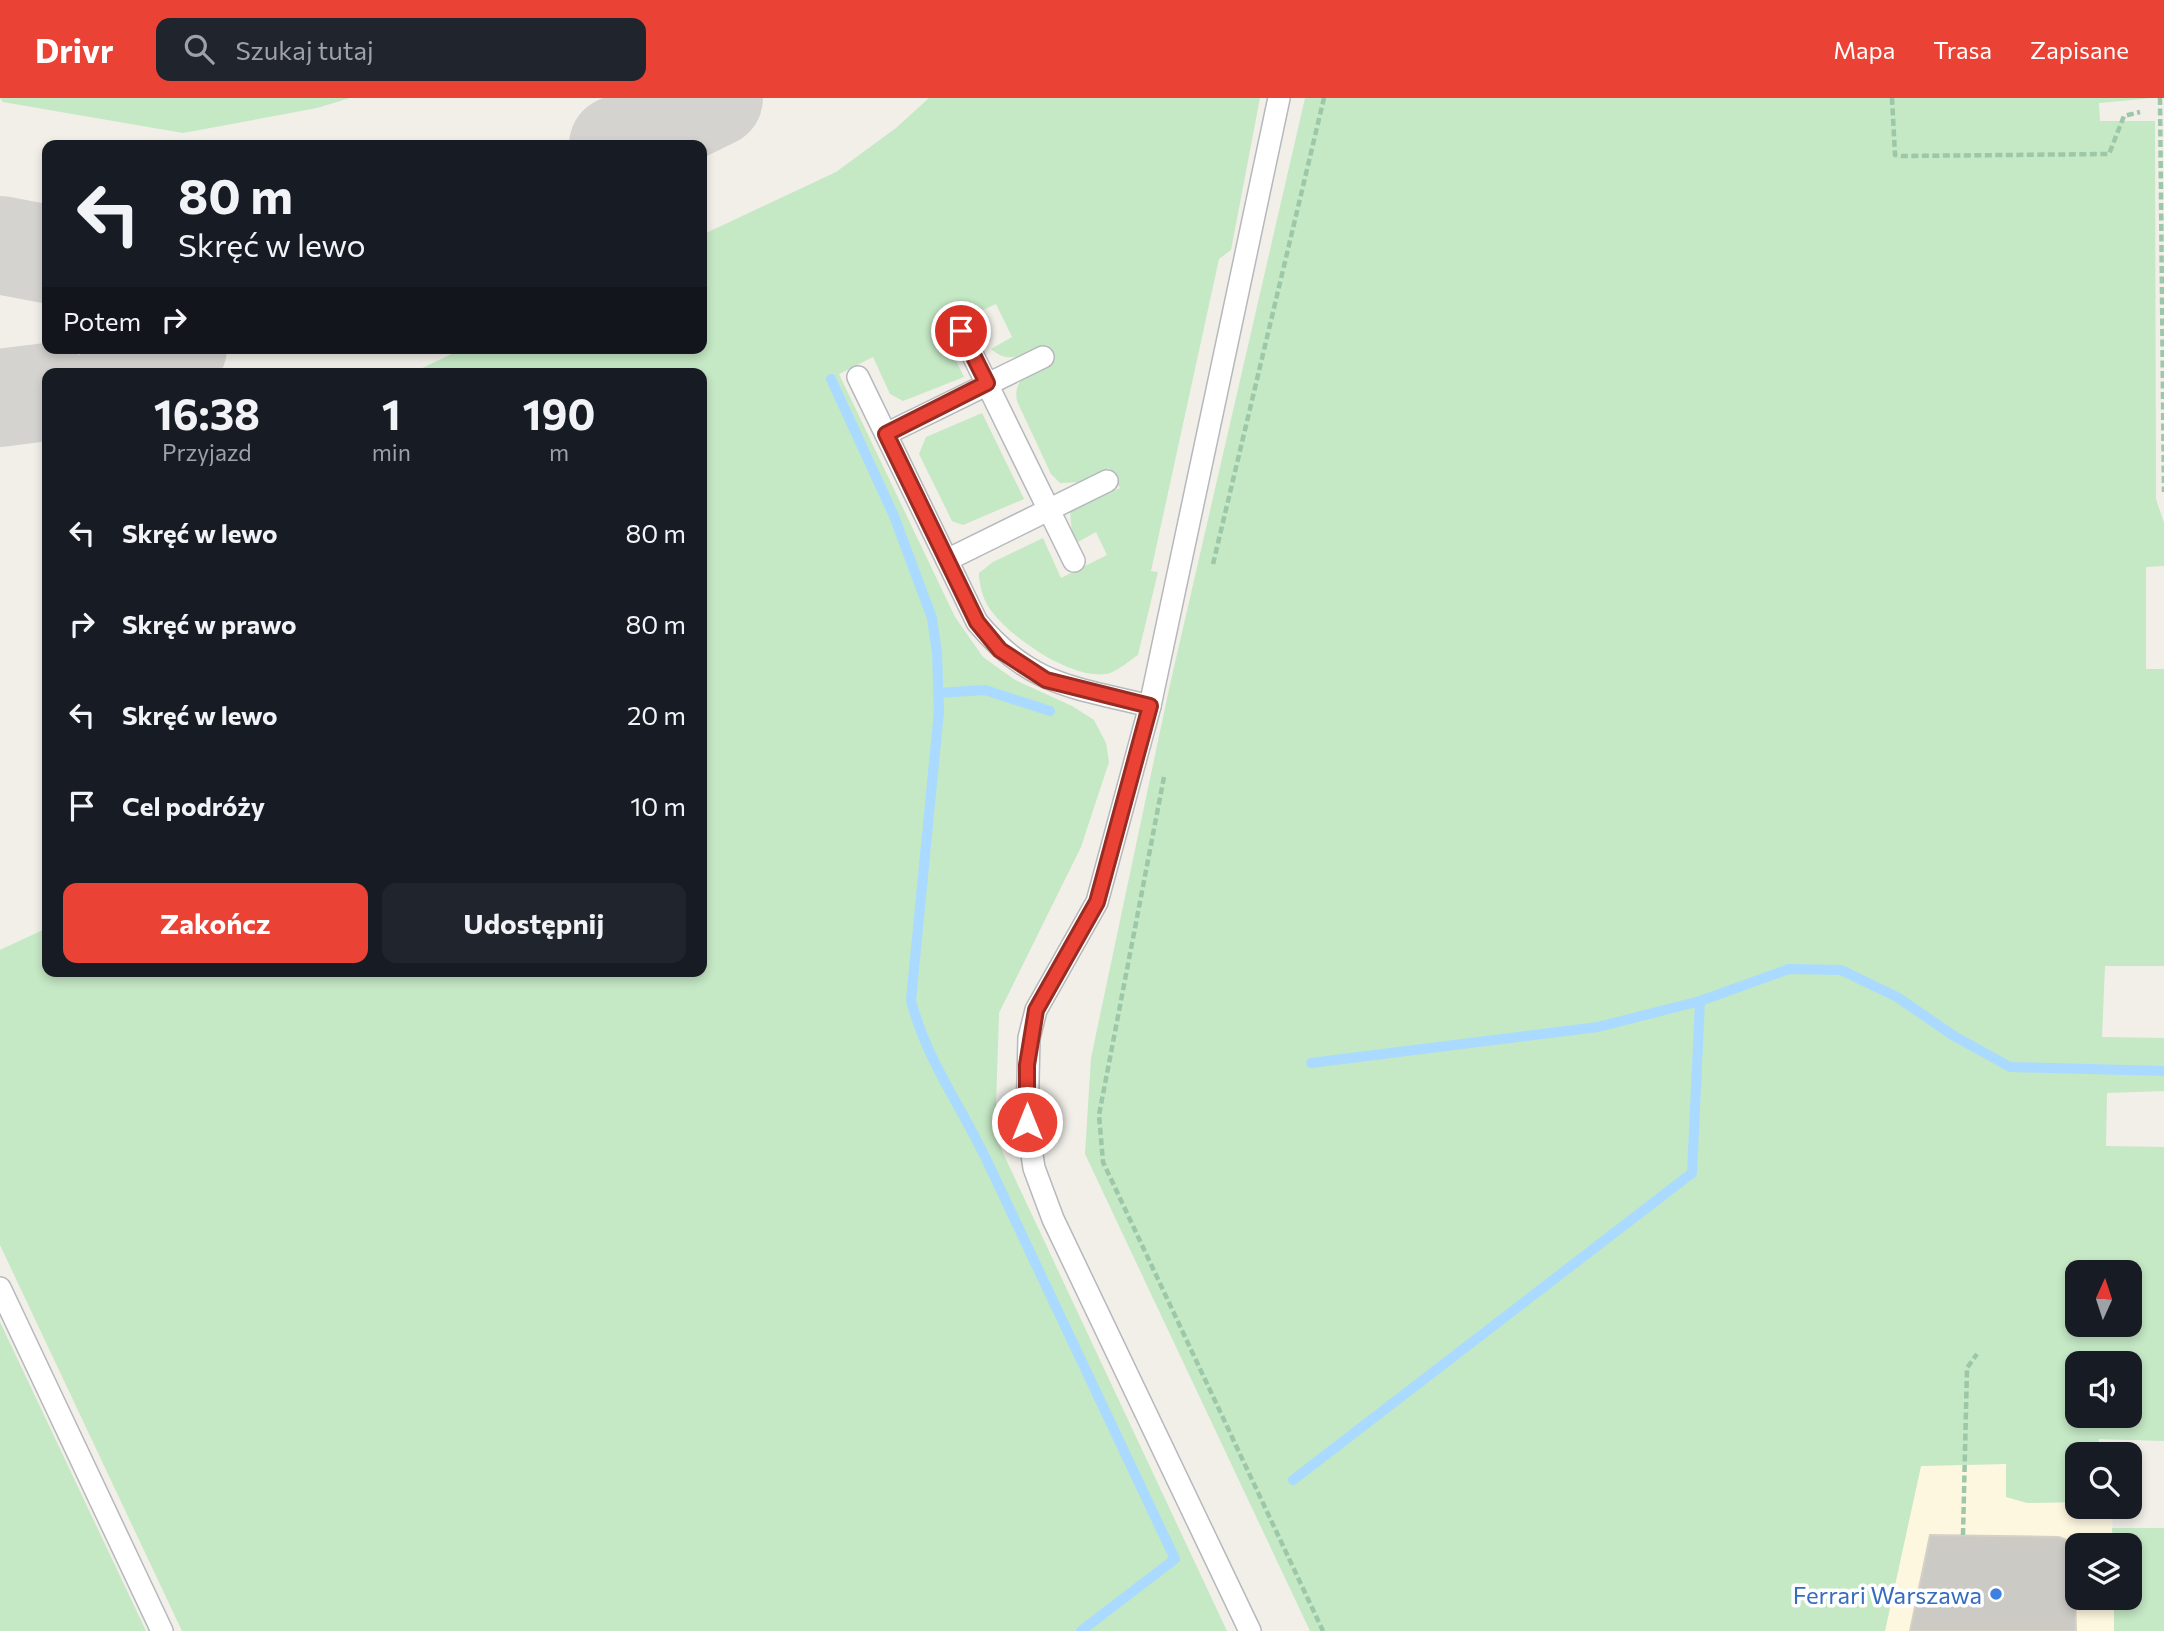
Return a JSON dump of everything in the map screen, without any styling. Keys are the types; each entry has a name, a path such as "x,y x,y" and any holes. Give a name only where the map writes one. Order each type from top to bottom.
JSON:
{"lane":[{"path":"1250,1631 1053,1219 1034,1168 1027,1122 1027,1065 1036,1010 1097,902 1150,706 1279,98"},
{"path":"961,331 1074,561"},
{"path":"886,434 1043,357"},
{"path":"858,377 977,622 1000,650 1046,680 1150,706"},
{"path":"947,560 1107,481"},
{"path":"0,1288 162,1631"}],"path":[{"path":"1211,571 1324,98"},
{"path":"1892,98 1893,146 1895,155 1901,156 2109,154 2124,116 2140,112"},
{"path":"2160,98 2164,492"},
{"path":"1165,772 1099,1115 1103,1162 1323,1631"},
{"path":"1964,1535 1967,1368 1978,1354"}],"shaded area":[{"path":"2007,1464 2027,1503 2065,1502 2065,1519 2112,1519 2113,1533 2065,1533 2065,1610 2114,1610 2114,1631 1885,1631 1921,1466"}],"green space":[{"path":"0,98 350,98 317,108 183,133 3,102"},
{"path":"929,98 1260,98 1231,250 1219,259 1151,571 1158,572 1138,655 1120,668 1110,673 1096,674 1063,665 1046,656 1002,623 990,609 981,589 979,573 993,562 1043,538 1061,578 1107,555 1096,532 1078,542 1072,534 1070,511 1120,488 1109,468 1083,482 1060,483 1051,474 1017,401 1016,392 1022,380 1055,360 1047,345 1012,357 1005,357 991,349 1012,337 996,304 941,330 964,377 903,401 890,394 873,357 839,374 955,617 983,657 1015,680 1072,706 1094,720 1106,743 1109,762 1081,847 999,1013 995,1136 1227,1631 182,1631 0,1245 0,950 42,930 42,977 707,977 707,368 422,368 452,354 707,354 707,233 836,172 896,128"},
{"path":"1305,98 2153,98 2099,103 2100,121 2155,121 2156,499 2164,523 2164,566 2146,567 2146,669 2164,669 2164,966 2105,966 2102,1037 2164,1038 2164,1091 2107,1093 2106,1146 2164,1147 2164,1441 2099,1439 2099,1442 2065,1442 2065,1502 2027,1503 2006,1497 2006,1464 1921,1466 1885,1631 1310,1631 1085,1154 1091,1058 1169,689"},
{"path":"982,413 1024,499 963,525 952,521 919,454 926,437"},
{"path":"0,1322 146,1631 0,1631"},
{"path":"2112,1528 2164,1528 2164,1631 2114,1631 2114,1610 2142,1610 2142,1533 2112,1533"}],"building":[{"name":"Ferrari Warszawa","path":"1930,1535 2059,1537 2065,1539 2065,1610 2076,1610 2076,1631 1910,1631"}],"waterway":[{"path":"831,379 894,516 932,618 937,653 939,711 911,1000 935,1063 978,1142 1175,1559 1081,1631"},
{"path":"938,693 985,690 1050,711"},
{"path":"1311,1063 1598,1027 1700,1001 1789,969 1841,970 1897,997 1954,1036 2010,1067 2164,1071"},
{"path":"1293,1480 1692,1173 1700,1001"}],"taxiway":[{"path":"628,140 714,98"},
{"path":"0,245 42,253"},
{"path":"136,368 165,354"},
{"path":"0,398 42,393"}],"place":[{"name":"Ferrari Warszawa","path":"1996,1594"}],"route":[{"path":"961,331 987,383 886,434 977,622 1000,650 1046,680 1150,706 1097,902 1036,1010 1029,1038 1027,1122"}]}
